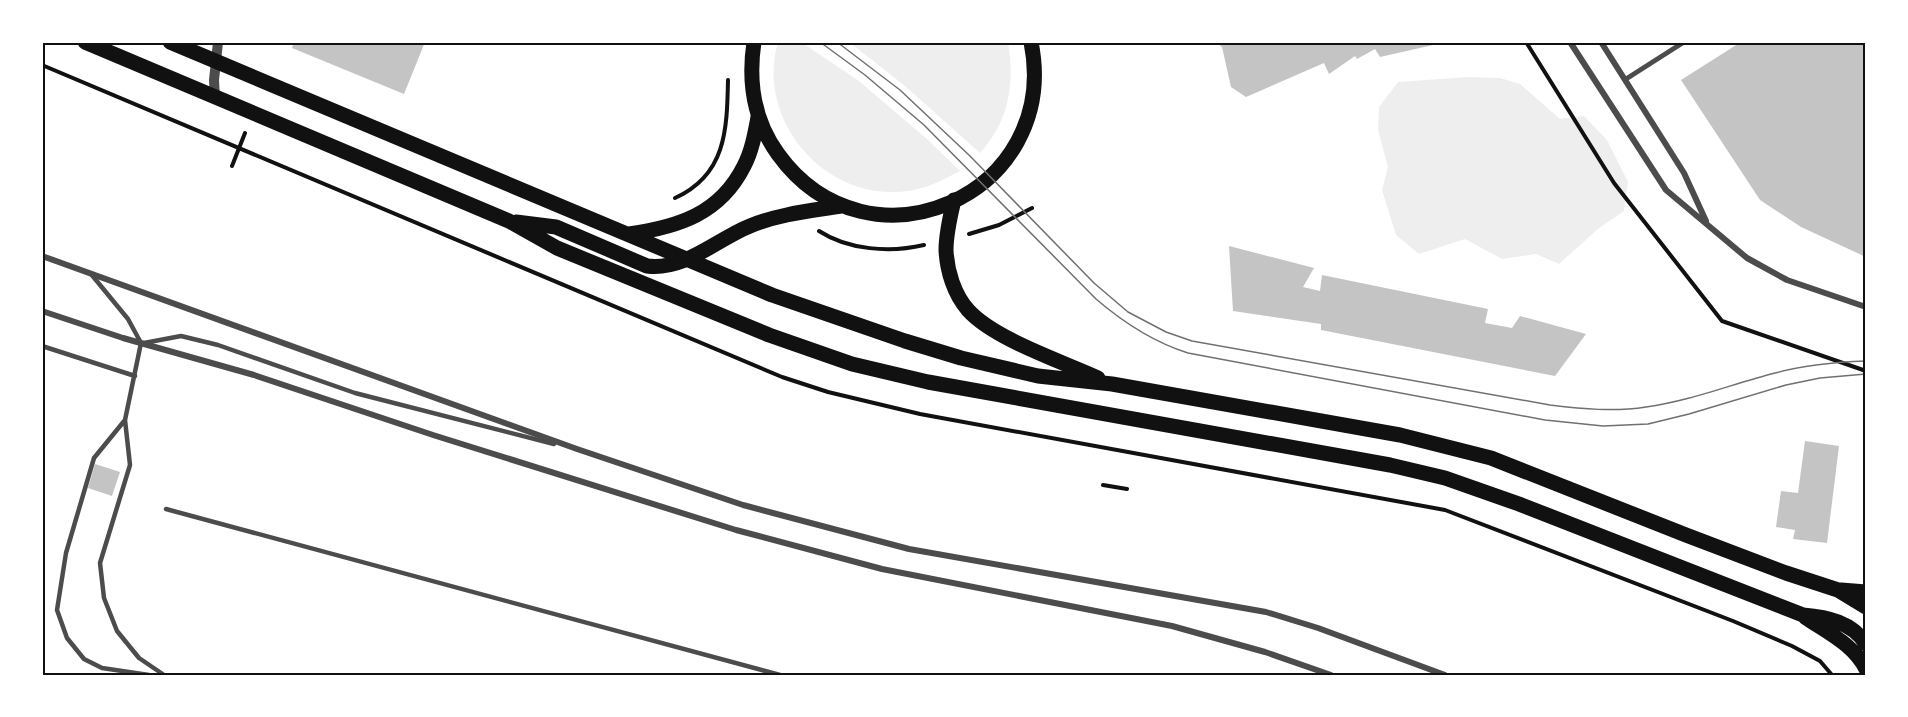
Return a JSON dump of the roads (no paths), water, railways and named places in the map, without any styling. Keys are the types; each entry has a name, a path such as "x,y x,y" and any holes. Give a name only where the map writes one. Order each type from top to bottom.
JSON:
{"main road":[{"path":"85,42 508,221 557,248 769,335 852,364 928,382 1390,465 1445,478 1519,504 1803,615 1843,641 1866,669"},
{"path":"170,42 783,299 961,358 1038,376 1112,384 1400,435 1482,455 1786,573 1838,590 1866,607"},
{"path":"754,42 751,62 752,89 758,117 770,142 786,164 807,185 841,206 861,212 891,215 916,213 954,200 991,177 1008,158 1031,110 1035,86 1031,42"},
{"path":"626,234 661,230 690,219 728,190 744,166 751,150 758,117"},
{"path":"954,200 948,227 948,261 954,288 968,310 986,326 1006,337 1112,384"},
{"path":"508,221 556,227 647,266 665,266 712,247 748,226 773,218 841,206"},
{"path":"1838,590 1866,592"},
{"path":"1803,615 1828,617 1862,637 1866,644"}],"street":[{"path":"215,98 214,60 218,42"},
{"path":"1570,42 1666,190 1748,258 1767,270 1787,280 1866,307"},
{"path":"1601,42 1684,173 1708,224"},
{"path":"1626,79 1684,42"},
{"path":"42,256 577,450 743,506 909,549 1266,612 1318,628 1445,675"},
{"path":"42,311 141,343 255,375 433,435 736,530 882,569 1172,626 1265,652 1331,675"}],"lane":[{"path":"90,273 128,319 141,343 125,420 130,465 100,563 104,598 117,631 139,658 164,675"},
{"path":"141,343 181,336 218,345 355,393 577,450"},
{"path":"42,345 135,376"},
{"path":"125,420 94,458 66,553 57,610 67,638 84,659 102,668 149,675"},
{"path":"166,509 780,675"},
{"path":"1423,668 1432,675"}],"tram line":[{"path":"820,42 865,75 924,125 1096,299 1139,331 1188,353 1545,420 1603,426 1648,424 1786,385 1820,378 1866,374"},
{"path":"837,42 900,90 970,156 1094,283 1128,312 1166,332 1192,341 1550,405 1598,409 1634,409 1662,404 1695,397 1786,370 1820,364 1866,361"}]}
